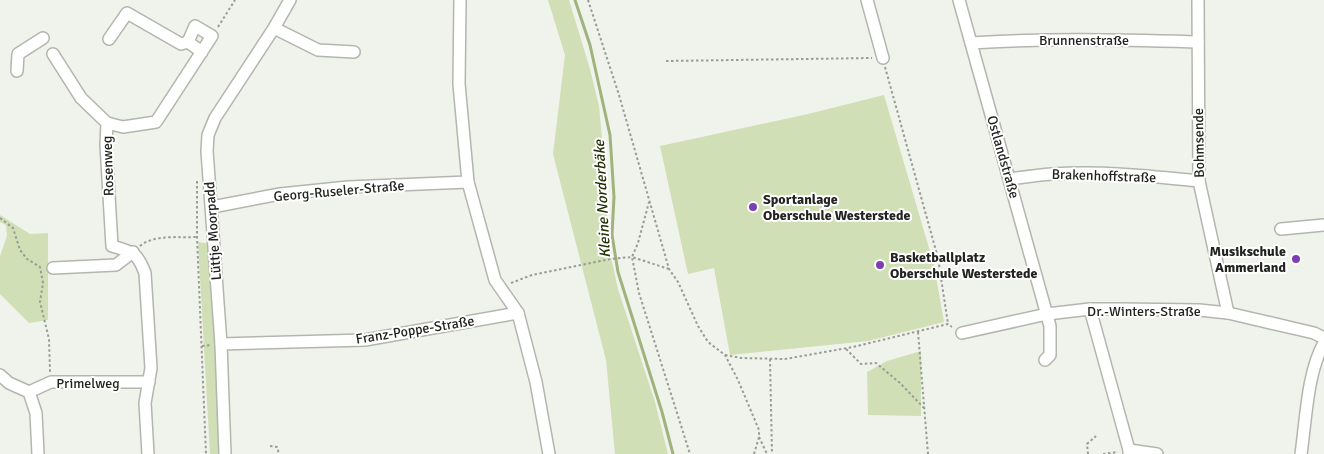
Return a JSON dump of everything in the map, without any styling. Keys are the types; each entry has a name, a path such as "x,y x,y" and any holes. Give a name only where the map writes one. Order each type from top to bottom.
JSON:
{"street":[{"name":"Lüttje Moorpadd","path":"225,454 221,344 207,151 208,135 215,118 274,28 290,0"},
{"path":"460,0 459,84 468,182 495,280 518,313 536,382 549,454"},
{"path":"867,0 883,58"},
{"name":"Ostlandstraße","path":"959,0 1050,326 1050,355 1045,360"},
{"name":"Bohmsende","path":"1198,0 1199,181 1228,313"},
{"path":"110,39 127,13 181,44 188,42"},
{"path":"107,123 123,127 156,122 212,36 195,26 188,42"},
{"path":"274,28 318,50 354,52"},
{"path":"17,71 18,54 42,38"},
{"name":"Brunnenstraße","path":"971,43 1084,38 1198,42"},
{"path":"188,42 202,52"},
{"name":"Rosenweg","path":"53,54 81,98 107,123 106,145 112,246 133,252"},
{"name":"Brakenhoffstraße","path":"1010,178 1089,173 1128,174 1199,181"},
{"name":"Georg-Ruseler-Straße","path":"212,207 280,194 348,187 468,182"},
{"path":"1281,230 1324,226"},
{"path":"53,268 116,265 133,252 141,261 145,273 151,368 145,403 148,454"},
{"path":"1090,309 1129,452 1157,454"},
{"name":"Dr.-Winters-Straße","path":"962,333 1047,314 1090,309 1199,310 1228,313 1314,333 1324,338"},
{"name":"Franz-Poppe-Straße","path":"221,344 365,340 518,313"},
{"path":"1301,454 1312,379 1318,356 1324,343"},
{"path":"0,375 9,383 29,392 36,413 38,454"},
{"name":"Primelweg","path":"29,392 51,382 149,382"}],"path":[{"path":"212,36 235,0"},
{"path":"588,0 620,94 669,269 678,282 698,326 708,342 725,355 741,358 785,359 846,348 948,324 962,333"},
{"path":"666,61 883,58 938,258 948,324"},
{"path":"650,200 638,243 632,257 639,293 690,454"},
{"path":"0,218 13,228 20,250 27,259 40,268 43,283 40,302 49,339 51,382"},
{"path":"133,252 144,242 158,239 198,237"},
{"path":"501,291 514,281 532,275 624,257 632,257 669,269"},
{"path":"918,332 928,454"},
{"path":"846,348 861,364 876,363 900,383 924,408"},
{"path":"725,355 759,430 754,454"},
{"path":"770,359 772,454"},
{"path":"1088,454 1087,444 1096,436"},
{"path":"759,437 767,454"},
{"path":"270,446 277,447 279,454"},
{"path":"1103,454 1129,452"}],"green space":[{"path":"548,0 569,0 590,69 599,106 605,170 608,244 618,289 655,402 668,454 615,454 606,360 553,154 565,55"},
{"name":"Sportanlage Oberschule Westerstede","path":"884,95 934,265 944,322 868,341 730,355 714,268 688,274 660,146 808,114"},
{"path":"0,215 30,234 48,233 48,320 29,323 0,294 0,256 7,236 6,225 0,222"},
{"path":"198,242 210,244 220,454 210,454"},
{"path":"921,351 921,416 868,415 867,372 887,361"}],"waterway":[{"name":"Kleine Norderbäke","path":"575,0 590,45 610,135 614,197 612,235 618,272 662,412 673,454"}],"place":[{"name":"Sportanlage Oberschule Westerstede","path":"753,207"},
{"name":"Musikschule Ammerland","path":"1296,259"},
{"name":"Basketballplatz Oberschule Westerstede","path":"880,265"}]}
